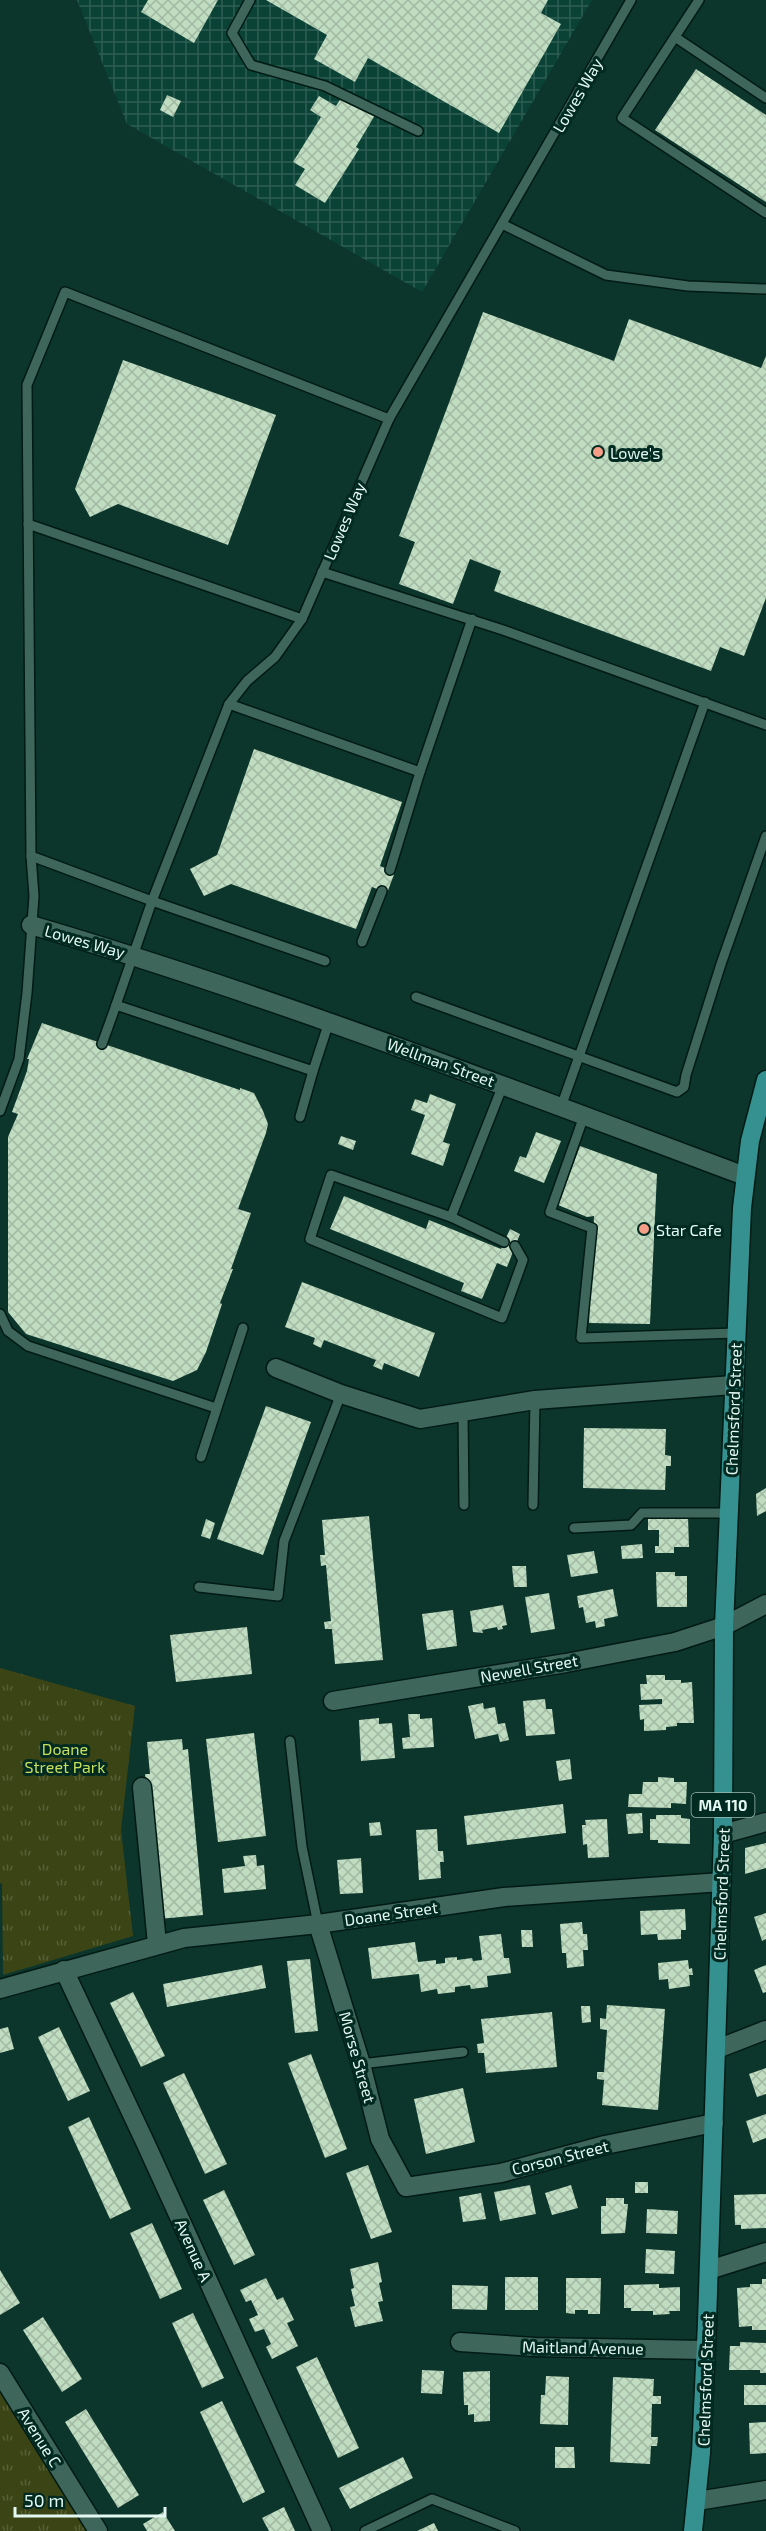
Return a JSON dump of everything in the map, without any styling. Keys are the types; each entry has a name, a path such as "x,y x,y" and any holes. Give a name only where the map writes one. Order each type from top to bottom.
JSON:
{"main road":[{"name":"Chelmsford Street","path":"693,2531 701,2453 717,2049 723,1834 724,1626 733,1385 745,1176 750,1141 766,1082"}],"street":[{"name":"Lowes Way","path":"32,925 135,955"},
{"name":"Wellman Street","path":"135,955 503,1085 745,1176"},
{"path":"276,1368 341,1394 420,1419 535,1400 733,1385"},
{"name":"Newell Street","path":"333,1701 664,1644 724,1626 766,1604"},
{"path":"142,1787 157,1944"},
{"path":"723,1834 766,1822"},
{"name":"Doane Street","path":"64,1970 157,1944 224,1932 318,1924 504,1897 722,1882"},
{"name":"Morse Street","path":"318,1924 361,2064 380,2139 406,2187"},
{"path":"0,1989 64,1970"},
{"name":"Avenue A","path":"64,1970 322,2531"},
{"path":"717,2049 766,2031"},
{"name":"Corson Street","path":"406,2187 501,2173 605,2145 714,2123"},
{"path":"709,2270 766,2252"},
{"name":"Maitland Avenue","path":"460,2342 535,2347 706,2350"},
{"name":"Avenue C","path":"0,2373 98,2531"},
{"path":"697,2501 766,2490"}],"lane":[{"path":"250,0 232,33 251,65 325,86 418,131"},
{"name":"Lowes Way","path":"135,955 152,901 229,704 247,681 275,657 302,619 389,419 631,0"},
{"path":"699,0 622,118 766,213"},
{"path":"675,37 766,98"},
{"path":"502,224 606,275 688,286 766,289"},
{"path":"0,1111 19,1059 27,993 34,896 31,856 27,385 65,292 389,419"},
{"path":"28,524 302,619"},
{"path":"322,572 420,605 472,619 766,725"},
{"path":"390,870 420,771 472,619"},
{"path":"561,1107 705,702"},
{"path":"229,704 420,771"},
{"path":"416,997 677,1092 684,1087 721,964 766,836"},
{"path":"31,856 325,961"},
{"path":"362,942 382,891"},
{"path":"102,1044 135,955"},
{"path":"116,1005 313,1071"},
{"path":"300,1117 329,1022"},
{"path":"451,1217 503,1085"},
{"path":"584,1116 550,1212 592,1228 581,1338 736,1333"},
{"path":"504,1242 451,1217 331,1175 310,1239 502,1318 523,1260 515,1246"},
{"path":"0,1314 8,1331 28,1346 216,1408"},
{"path":"201,1457 243,1328"},
{"path":"199,1587 278,1596 284,1541 341,1394"},
{"path":"533,1505 535,1400"},
{"path":"463,1412 464,1505"},
{"path":"574,1528 632,1525 642,1513 728,1513"},
{"path":"290,1740 302,1847 318,1924"},
{"path":"361,2064 462,2052"},
{"path":"365,2531 432,2499 515,2531"}],"shaded area":[{"path":"77,0 592,0 422,292 127,124"}],"green space":[{"name":"Doane Street Park","path":"0,1668 135,1706 121,1830 133,1936 3,1975 2,1884 0,1883"},
{"path":"0,2373 98,2531 0,2531"}],"building":[{"path":"148,0 218,0 194,43 141,12"},
{"path":"266,0 548,0 541,13 561,24 499,133 368,58 355,82 314,59 327,35"},
{"path":"696,69 766,115 766,202 655,130"},
{"path":"167,95 181,101 173,117 160,110"},
{"path":"343,95 375,115 356,147 359,149 325,203 295,185 305,169 293,162 321,117 310,110 319,96 336,106"},
{"name":"Lowe's","path":"483,312 614,361 629,319 761,368 766,356 766,598 744,656 720,647 711,671 494,591 501,571 470,559 453,604 399,584 415,542 399,536"},
{"path":"123,360 276,415 228,545 118,504 90,517 75,489"},
{"path":"254,749 402,802 380,866 395,872 387,893 372,887 356,929 231,884 204,896 190,869 217,855"},
{"path":"42,1023 254,1093 268,1124 238,1209 251,1213 206,1352 197,1370 173,1381 26,1334 8,1312 8,1137 18,1114 12,1112 27,1071 29,1059 27,1059"},
{"path":"430,1094 456,1104 443,1142 450,1144 443,1166 411,1154 425,1115 411,1110 415,1099 427,1103"},
{"path":"536,1132 561,1141 544,1183 514,1171 520,1156 526,1158"},
{"path":"341,1136 356,1141 353,1150 338,1144"},
{"path":"580,1146 657,1174 650,1324 589,1323 594,1216 587,1217 558,1205"},
{"path":"344,1196 426,1229 429,1220 501,1249 510,1229 520,1234 507,1267 497,1263 482,1299 461,1291 464,1283 330,1229"},
{"path":"302,1282 435,1333 419,1377 384,1363 382,1370 373,1366 376,1360 324,1340 321,1348 313,1344 315,1338 285,1327"},
{"path":"266,1406 311,1422 263,1555 217,1539"},
{"path":"584,1428 666,1429 665,1455 671,1456 671,1466 666,1466 665,1490 583,1488"},
{"path":"766,1488 766,1511 757,1516 756,1494"},
{"path":"369,1516 383,1660 335,1664 332,1629 325,1629 324,1622 331,1621 326,1565 321,1566 320,1555 325,1555 322,1520"},
{"path":"688,1516 689,1547 674,1547 674,1553 655,1553 655,1546 659,1546 659,1530 648,1530 648,1517"},
{"path":"206,1519 215,1523 210,1539 201,1536"},
{"path":"642,1544 643,1558 622,1559 621,1546"},
{"path":"594,1551 598,1573 571,1577 567,1555"},
{"path":"512,1566 526,1566 527,1587 514,1587"},
{"path":"656,1572 675,1572 675,1576 687,1576 687,1607 657,1607"},
{"path":"613,1589 618,1616 604,1619 605,1626 596,1628 595,1621 586,1623 583,1607 579,1608 577,1596"},
{"path":"549,1593 555,1629 531,1633 525,1597"},
{"path":"503,1605 507,1625 502,1626 503,1629 498,1630 497,1627 482,1630 483,1633 473,1632 470,1611"},
{"path":"453,1610 457,1646 427,1650 422,1614"},
{"path":"247,1627 252,1674 176,1682 170,1635"},
{"path":"646,1675 665,1675 665,1680 681,1680 681,1683 692,1682 694,1723 677,1723 677,1726 666,1727 666,1730 644,1731 644,1719 640,1720 639,1705 662,1704 662,1699 641,1700 640,1684 647,1684"},
{"path":"545,1699 546,1709 552,1709 555,1734 526,1736 523,1701"},
{"path":"483,1703 484,1709 495,1707 498,1724 505,1723 509,1740 500,1742 498,1734 475,1739 468,1706"},
{"path":"408,1714 420,1714 420,1719 432,1718 434,1747 403,1749 402,1738 410,1737"},
{"path":"379,1718 379,1724 392,1723 395,1758 361,1761 359,1720"},
{"path":"254,1733 266,1836 218,1842 206,1739"},
{"path":"182,1739 183,1750 188,1749 203,1915 159,1919 145,1774 150,1774 147,1742"},
{"path":"570,1759 572,1779 559,1781 556,1761"},
{"path":"658,1777 674,1778 674,1782 687,1782 686,1804 671,1803 671,1808 628,1807 629,1794 642,1794 643,1782 658,1782"},
{"path":"563,1804 566,1833 467,1845 464,1816"},
{"path":"642,1813 643,1833 628,1834 626,1814"},
{"path":"656,1815 681,1815 681,1818 690,1819 690,1844 658,1843 658,1840 650,1840 650,1819 656,1819"},
{"path":"607,1819 609,1857 588,1858 587,1844 583,1845 582,1825 586,1825 585,1820"},
{"path":"380,1822 382,1835 370,1836 369,1823"},
{"path":"437,1829 438,1851 443,1851 444,1862 440,1862 441,1878 419,1880 416,1830"},
{"path":"766,1843 766,1868 745,1874 745,1848"},
{"path":"256,1855 257,1866 264,1865 266,1889 224,1893 222,1869 245,1866 243,1856"},
{"path":"361,1858 363,1893 340,1894 337,1860"},
{"path":"685,1909 686,1930 681,1930 681,1939 658,1940 657,1934 641,1935 640,1911"},
{"path":"766,1913 766,1939 762,1941 754,1917"},
{"path":"582,1922 583,1934 587,1934 588,1950 583,1950 584,1966 567,1968 566,1953 562,1953 560,1924"},
{"path":"521,1930 532,1930 533,1947 522,1947"},
{"path":"501,1934 504,1958 509,1958 511,1973 487,1976 488,1987 471,1989 470,1985 455,1987 455,1992 438,1994 437,1989 421,1992 419,1974 372,1979 368,1948 415,1942 418,1962 436,1960 436,1964 445,1963 445,1958 457,1957 457,1960 472,1958 473,1961 482,1960 479,1936"},
{"path":"310,1959 318,2031 295,2033 287,1961"},
{"path":"688,1960 689,1969 692,1968 693,1975 689,1975 690,1986 669,1989 668,1979 659,1980 658,1963"},
{"path":"262,1965 266,1988 167,2007 163,1984"},
{"path":"766,1965 766,1992 763,1993 754,1970"},
{"path":"133,1992 165,2056 141,2067 110,2003"},
{"path":"607,2005 665,2009 658,2110 602,2105 604,2080 597,2079 597,2072 604,2072 607,2030 600,2029 600,2018 606,2019"},
{"path":"581,2006 590,2006 591,2022 582,2023"},
{"path":"552,2012 557,2067 486,2073 484,2053 478,2053 477,2044 484,2043 481,2019"},
{"path":"8,2027 14,2049 0,2053 0,2029"},
{"path":"59,2027 90,2091 68,2101 38,2037"},
{"path":"311,2054 347,2149 325,2158 288,2063"},
{"path":"766,2068 766,2094 757,2097 749,2074"},
{"path":"184,2073 227,2164 205,2174 163,2083"},
{"path":"463,2088 475,2142 426,2154 414,2099"},
{"path":"766,2114 766,2138 753,2143 746,2121"},
{"path":"89,2117 131,2209 110,2219 68,2127"},
{"path":"368,2165 392,2232 371,2239 346,2173"},
{"path":"635,2182 648,2182 648,2193 635,2193"},
{"path":"530,2185 536,2214 500,2221 494,2192"},
{"path":"571,2185 578,2208 552,2215 545,2193"},
{"path":"224,2190 255,2255 234,2265 203,2200"},
{"path":"481,2193 486,2219 463,2222 459,2197"},
{"path":"766,2194 766,2228 741,2229 741,2225 735,2225 734,2195"},
{"path":"606,2198 624,2198 624,2204 628,2204 625,2233 601,2234 601,2206 606,2206"},
{"path":"647,2209 678,2211 677,2234 646,2233"},
{"path":"152,2223 182,2289 160,2299 130,2233"},
{"path":"646,2249 675,2251 674,2274 645,2273"},
{"path":"378,2262 383,2301 378,2302 383,2321 355,2327 350,2307 355,2306 350,2269"},
{"path":"0,2270 20,2303 0,2315"},
{"path":"505,2277 538,2277 538,2310 505,2310"},
{"path":"266,2278 277,2300 283,2297 294,2320 287,2323 298,2346 272,2359 266,2347 271,2344 264,2329 255,2332 249,2319 258,2315 251,2300 246,2302 240,2290"},
{"path":"566,2278 601,2278 600,2314 588,2314 588,2310 575,2310 575,2314 566,2313"},
{"path":"762,2279 766,2279 766,2330 752,2330 752,2326 739,2327 737,2288 750,2287 750,2284 762,2284"},
{"path":"659,2284 659,2288 680,2287 680,2311 653,2315 653,2311 631,2311 631,2308 624,2308 624,2285"},
{"path":"452,2285 488,2286 487,2310 452,2309"},
{"path":"193,2313 224,2378 202,2388 172,2323"},
{"path":"43,2317 82,2379 62,2392 23,2330"},
{"path":"740,2342 766,2343 766,2373 760,2373 760,2370 729,2370 730,2346 740,2346"},
{"path":"317,2357 359,2448 338,2458 296,2367"},
{"path":"422,2370 444,2371 442,2394 421,2393"},
{"path":"490,2371 490,2421 474,2422 474,2414 468,2415 468,2405 464,2405 463,2372"},
{"path":"546,2376 569,2377 568,2425 540,2424 541,2395 545,2395"},
{"path":"613,2377 654,2379 653,2396 661,2396 661,2404 652,2404 651,2437 658,2437 657,2446 651,2446 650,2464 610,2462"},
{"path":"744,2385 766,2385 766,2405 744,2405"},
{"path":"222,2401 265,2492 243,2503 200,2412"},
{"path":"86,2409 139,2495 118,2508 65,2422"},
{"path":"766,2422 766,2453 750,2454 749,2423"},
{"path":"555,2447 574,2447 575,2468 555,2468"},
{"path":"403,2457 413,2478 350,2509 339,2488"},
{"path":"284,2507 295,2531 269,2531 262,2518"},
{"path":"163,2512 175,2531 147,2531 143,2524"},
{"path":"434,2523 438,2531 417,2531"}],"place":[{"name":"Lowe's","path":"598,452"},
{"name":"Star Cafe","path":"644,1229"}]}
